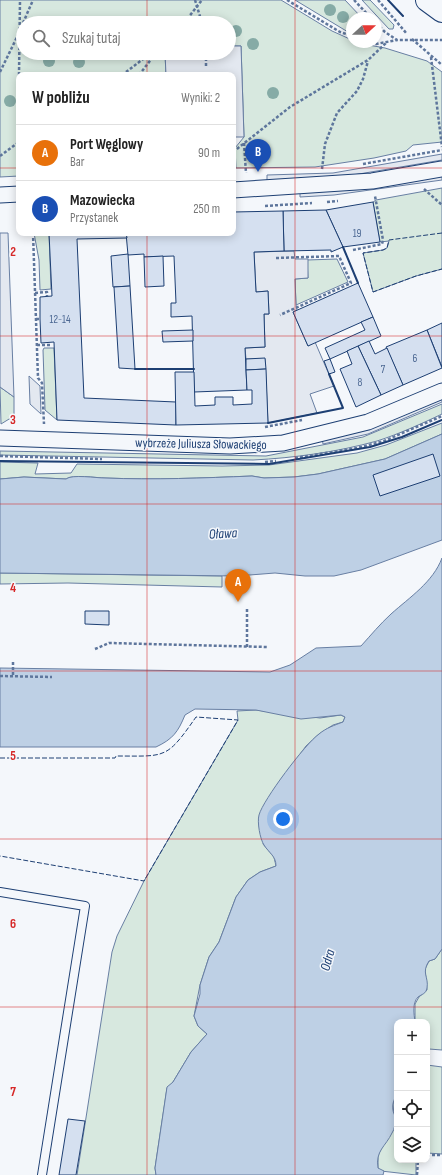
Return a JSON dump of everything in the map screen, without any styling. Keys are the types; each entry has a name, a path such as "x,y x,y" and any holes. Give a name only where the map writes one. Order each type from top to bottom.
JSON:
{"main road":[{"path":"427,0 442,11"}],"street":[{"path":"236,190 372,181 442,169"},
{"path":"0,195 16,194"},
{"name":"wybrzeże Juliusza Słowackiego","path":"0,438 230,446 283,443 368,422 442,390"}],"lane":[{"path":"0,892 85,906 42,1175"}],"path":[{"path":"20,0 20,16"},
{"path":"26,16 33,0"},
{"path":"195,0 200,16"},
{"path":"190,16 202,0"},
{"path":"287,0 340,32 346,34"},
{"path":"354,0 366,12"},
{"path":"378,0 407,34"},
{"path":"382,29 398,40"},
{"path":"412,39 442,65"},
{"path":"382,43 412,39 442,40"},
{"path":"0,72 16,40"},
{"path":"236,150 290,107 368,60 386,43"},
{"path":"361,164 442,148 431,57"},
{"path":"19,60 19,72"},
{"path":"126,72 142,60"},
{"path":"141,72 151,60"},
{"path":"206,60 206,67"},
{"path":"322,169 325,144 337,113 357,91 367,69 368,60"},
{"path":"244,143 246,173"},
{"path":"0,156 16,144"},
{"path":"315,170 328,169"},
{"path":"241,173 254,172"},
{"path":"424,189 442,205"},
{"path":"353,250 382,244 383,240 375,195"},
{"path":"33,236 38,378 42,383 44,425 51,425"},
{"path":"276,258 339,256 351,283 280,315"},
{"path":"35,293 47,292 47,296"},
{"path":"37,346 44,344 51,345"},
{"path":"261,427 304,420"},
{"path":"247,647 248,607"},
{"path":"95,649 109,643 267,647"},
{"path":"13,662 13,676"},
{"path":"0,676 52,677"},
{"path":"430,1155 442,1156"},
{"path":"417,1175 418,1163"}],"shaded area":[{"path":"0,0 281,0 332,31 346,37 346,48 385,48 427,61 442,72 442,142 413,145 406,151 374,158 315,167 236,168 236,147 244,137 241,46 236,46 236,16 16,16 16,60 165,60 166,72 16,72 16,176 0,177"},
{"path":"295,0 345,0 356,12 346,12 346,31"},
{"path":"362,0 370,0 382,12 373,12"},
{"path":"382,12 394,25 393,29 389,29 382,21"},
{"path":"236,46 241,46 244,137 236,137 236,72 166,72 165,60 236,60"},
{"path":"442,154 442,160 353,175 267,182 267,175 333,173"},
{"path":"442,175 442,180 334,195 300,197 300,192"},
{"path":"442,188 442,269 416,276 373,292 363,253 383,250 387,248 389,241 380,242 373,202 376,200"},
{"path":"0,233 8,233 14,397 0,387"},
{"path":"35,236 49,236 51,289 40,290 39,260"},
{"path":"294,251 295,259 308,259 308,278 295,279 297,310 293,312 308,346 315,342 334,386 310,394 317,413 268,423 265,359 246,359 245,348 265,347 264,314 269,314 268,291 256,292 254,252"},
{"path":"337,259 348,282 296,305 295,279 308,278 307,260"},
{"path":"44,348 54,348 57,420 45,410"},
{"path":"29,376 40,386 41,414 30,404"},
{"path":"0,387 14,397 14,416 1,424"},
{"path":"442,398 442,402 368,434 323,444 322,438"},
{"path":"442,404 442,414 377,441 331,451 284,458 253,460 0,455 0,451 266,456 363,437"},
{"path":"442,423 442,434 385,459 318,474 294,477 264,478 252,476 123,479 79,476 66,479 24,477 0,479 0,462 38,463 35,474 71,473 77,464 222,466 269,465 357,453 386,445"},
{"path":"0,573 222,576 222,587 68,583 0,584"},
{"path":"256,710 320,718 341,715 345,717 343,722 333,725 319,734 306,746 275,788 263,844 274,857 276,866 260,872 248,880 236,897 219,942 209,957 200,985 194,1016 198,1026 207,1034 191,1052 173,1082 167,1088 155,1168 156,1175 77,1175 112,952 117,936 144,881 238,720 237,711"},
{"path":"442,949 442,1050 430,1049 430,1019 415,1019 415,1004 419,997 427,990 425,969 429,961 435,959"},
{"path":"430,1065 442,1067 442,1154 430,1153"},
{"path":"394,1115 394,1163 416,1163 416,1175 381,1171 378,1168 378,1156"}],"water":[{"name":"Oława","path":"442,434 442,540 361,570 334,576 305,576 275,573 237,576 0,573 0,479 24,477 66,479 79,476 142,479 252,476 264,478 294,477 318,474 385,459"},
{"name":"Odra","path":"442,558 442,949 435,959 429,961 427,965 425,972 427,988 425,993 416,999 414,1009 415,1019 394,1019 394,1128 378,1157 378,1168 384,1171 383,1175 156,1175 155,1168 167,1087 173,1082 191,1052 207,1034 198,1026 194,1016 200,994 200,985 209,957 219,942 236,897 248,880 260,872 276,866 274,857 261,839 258,818 259,815 276,785 304,749 322,732 343,722 345,717 341,715 301,719 256,710 195,709 185,715 180,726 171,738 156,747 0,747 0,668 270,672 290,665 316,648 361,646 387,618 427,582 438,567"}],"building":[{"path":"373,202 380,242 343,247 326,210"},
{"path":"326,210 343,247 331,252 331,250 284,251 283,211"},
{"path":"283,211 284,251 254,252 256,292 268,291 269,314 264,314 265,347 245,348 247,390 194,392 192,316 171,317 171,303 176,303 174,256 144,257 144,254 128,255 126,236 236,236 236,212"},
{"path":"49,236 127,236 127,238 77,239 84,398 176,402 176,425 57,420 54,342 41,343 40,319 40,297 52,296"},
{"path":"128,254 130,286 113,287 111,256"},
{"path":"163,256 164,286 145,287 144,257"},
{"path":"358,283 373,317 308,346 293,312"},
{"path":"130,286 135,369 119,368 114,287"},
{"path":"373,317 381,336 330,359 325,348 365,330 361,322"},
{"path":"442,323 442,367 427,330"},
{"path":"193,330 193,341 163,342 162,331"},
{"path":"427,330 442,368 403,385 386,347"},
{"path":"369,341 375,354 387,348 403,385 381,395 358,346"},
{"path":"358,346 381,395 356,407 340,369 352,364 347,351"},
{"path":"265,358 266,369 246,370 246,359"},
{"path":"330,359 335,372 329,374 324,361"},
{"path":"266,369 268,423 176,425 175,372 194,372 195,406 215,405 215,397 233,397 233,405 252,404 252,390 247,390 246,370"},
{"path":"433,454 440,476 380,496 373,475"},
{"path":"85,611 109,611 109,625 85,624"},
{"path":"68,1119 85,1121 76,1175 59,1175"}],"fence":[{"path":"442,233 389,240 387,248 363,253 373,292 416,276 442,269"},
{"path":"0,758 115,758 116,756 155,755 164,753 171,748 196,717 238,720 144,881 0,856"}],"wall":[{"path":"388,0 403,16"},
{"path":"343,247 358,283"},
{"path":"135,369 194,369"},
{"path":"268,423 343,408 329,374"},
{"path":"0,461 269,464 370,447 402,437 442,420"}],"place":[{"name":"Mazowiecka","path":"258,172"},
{"name":"Port Węglowy","path":"238,602"}]}
